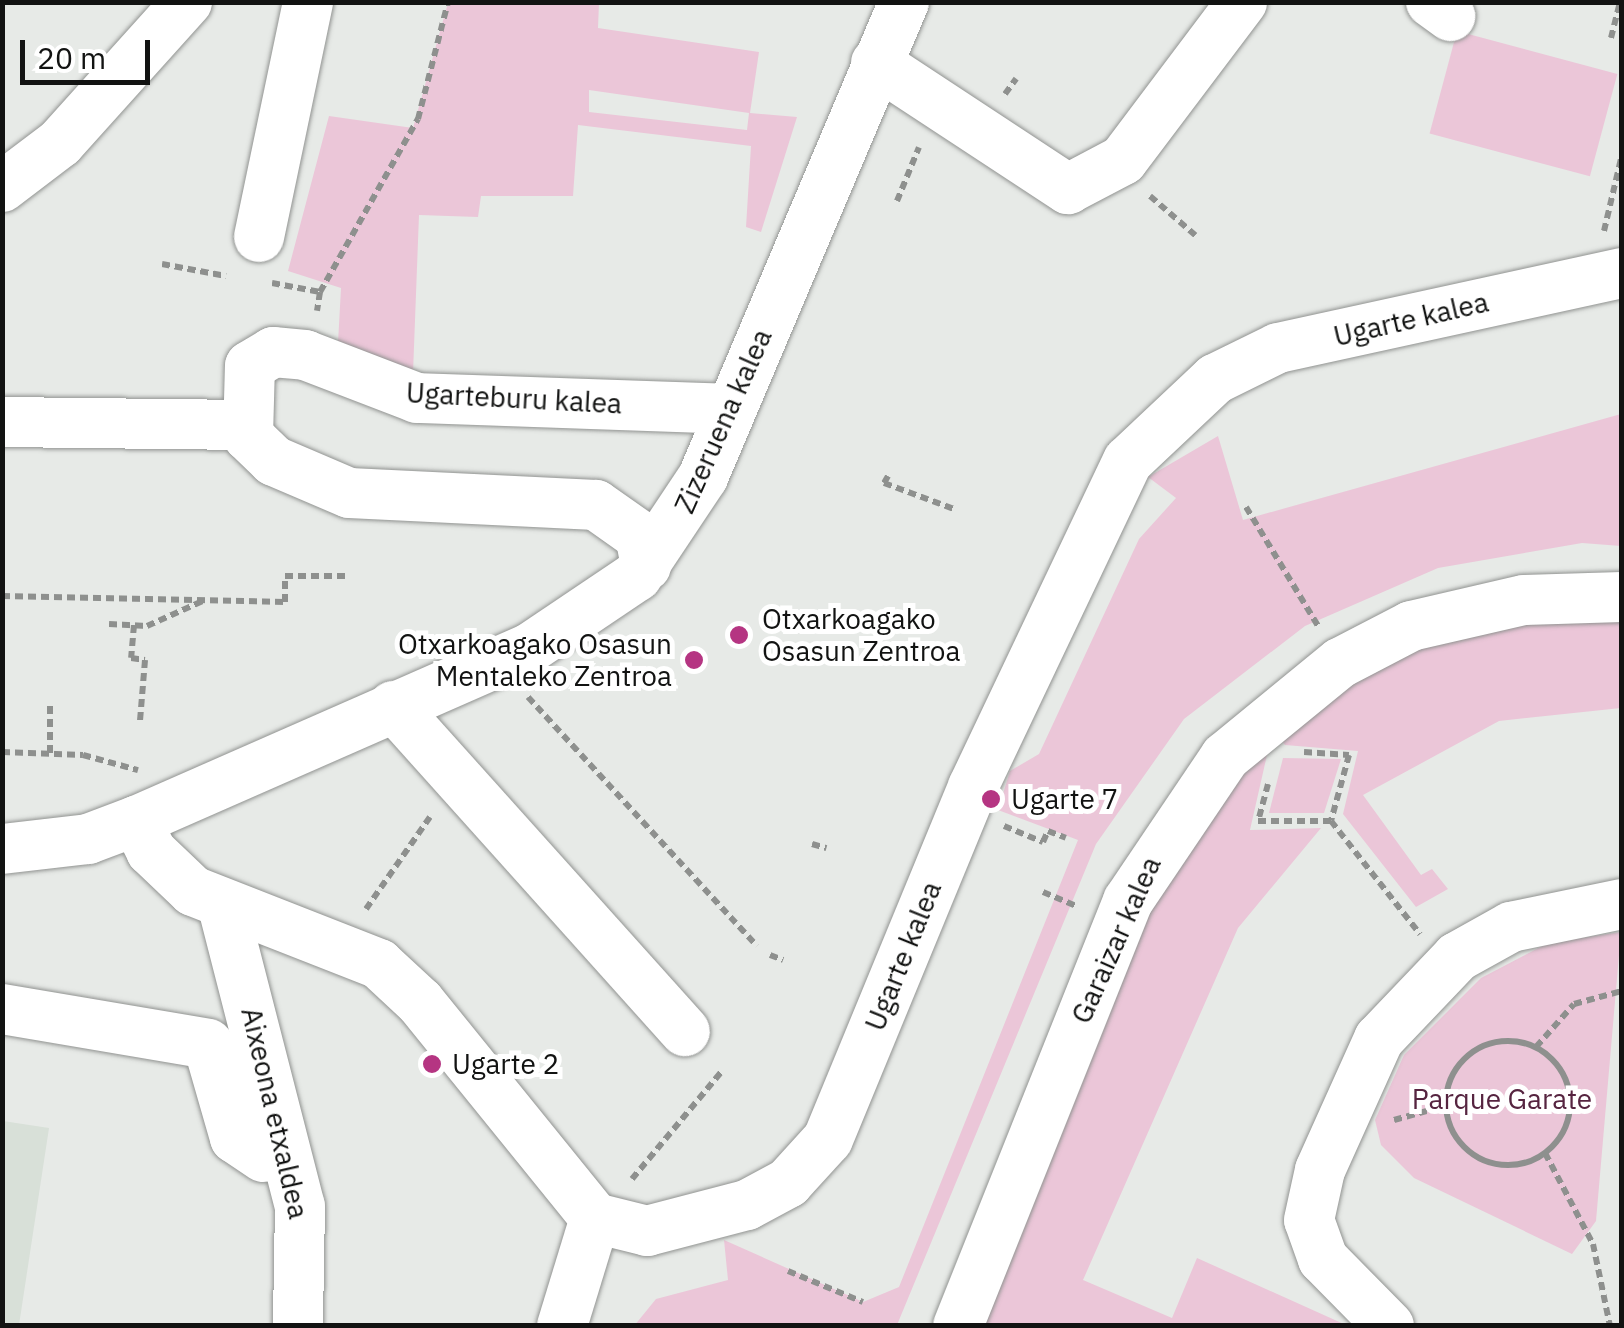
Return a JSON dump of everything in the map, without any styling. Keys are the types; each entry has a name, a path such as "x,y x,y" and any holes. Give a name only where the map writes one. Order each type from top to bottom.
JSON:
{"street":[{"path":"2,187 60,143 187,2"},
{"path":"259,237 308,2"},
{"name":"Zizeruena kalea","path":"2,849 88,840 140,799 394,706 530,648 646,566 672,536 730,410 904,2"},
{"path":"876,62 1068,190 1114,166 1242,2"},
{"name":"Ugarte kalea","path":"612,1201 646,1230 747,1205 788,1182 828,1140 1085,540 1128,462 1173,416 1215,379 1278,348 1608,276"},
{"name":"Ugarteburu kalea","path":"248,425 250,366 274,352 417,398 730,410"},
{"path":"2,422 248,425 254,448 349,493 596,505 640,536 646,566"},
{"name":"Garaizar kalea","path":"958,1326 1150,856 1225,758 1340,663 1411,626 1468,611 1622,597"},
{"path":"394,706 685,1032"},
{"path":"140,799 170,872 222,903 379,964 612,1201 562,1326"},
{"name":"Aixeona etxaldea","path":"222,903 300,1206 298,1326"},
{"path":"1390,1326 1323,1259 1309,1220 1326,1156 1378,1040 1446,967 1511,928 1622,904"},
{"path":"2,1009 208,1044 234,1138 263,1157"}],"path":[{"path":"320,292 418,119 448,2"},
{"path":"1611,38 1620,2"},
{"path":"896,201 924,135"},
{"path":"1608,276 1622,154"},
{"path":"1114,166 1195,235"},
{"path":"162,264 226,276"},
{"path":"888,476 884,484 954,509"},
{"path":"1246,507 1340,663"},
{"path":"2,596 284,602 285,576 345,576"},
{"path":"110,624 134,625 204,600"},
{"path":"134,625 131,658 145,660 140,721"},
{"path":"511,703 527,696 757,946"},
{"path":"50,706 50,754"},
{"path":"1296,751 1349,756 1331,821"},
{"path":"2,752 128,764 140,799"},
{"path":"1273,767 1258,821 1331,821"},
{"path":"365,910 442,799"},
{"path":"1331,821 1446,967"},
{"path":"812,844 826,848"},
{"path":"770,954 783,960"},
{"path":"1536,1047 1574,1004 1622,991"},
{"path":"1504,1040 1536,1047 1560,1068 1570,1098 1565,1129 1545,1153 1514,1164 1481,1160 1456,1138 1445,1106 1451,1075 1473,1051 1504,1040"},
{"path":"612,1201 721,1072"},
{"path":"1377,1130 1445,1106"},
{"path":"1545,1153 1593,1244 1610,1326"},
{"path":"788,1271 863,1302"}],"shaded area":[{"path":"3,1121 49,1128 19,1325 3,1325"}],"green space":[{"path":"448,3 599,3 598,28 759,52 750,113 797,117 761,232 746,227 751,146 578,125 573,196 481,196 478,217 419,215 413,373 338,343 341,288 288,271 329,116 413,128","holes":["589,90 749,113 747,130 589,112"]},
{"path":"1457,31 1617,74 1590,176 1430,133"},
{"path":"1621,414 1621,546 1582,543 1438,568 1305,626 1184,719 1096,844 897,1325 634,1326 656,1299 728,1280 724,1240 863,1302 899,1287 1078,840 998,810 1010,771 1039,754 1139,539 1176,498 1148,477 1218,436 1243,520"},
{"path":"1621,613 1621,708 1499,721 1363,795 1421,875 1432,869 1448,889 1416,907 1343,814 1358,751 1285,745 1277,735 1330,688 1420,640 1517,617"},
{"path":"1259,745 1267,755 1250,830 1321,828 1238,928 1083,1280 1172,1318 1197,1258 1346,1325 972,1326 1119,950"},
{"path":"1283,758 1341,759 1324,813 1269,813"},
{"name":"Parque Garate","path":"1621,932 1596,1221 1572,1254 1414,1178 1381,1145 1375,1120 1404,1055 1481,978 1548,943"}],"place":[{"name":"Otxarkoagako Osasun Zentroa","path":"739,635"},
{"name":"Otxarkoagako Osasun Mentaleko Zentroa","path":"694,660"},
{"name":"Ugarte 7","path":"991,799"},
{"name":"Ugarte 2","path":"432,1064"}]}
